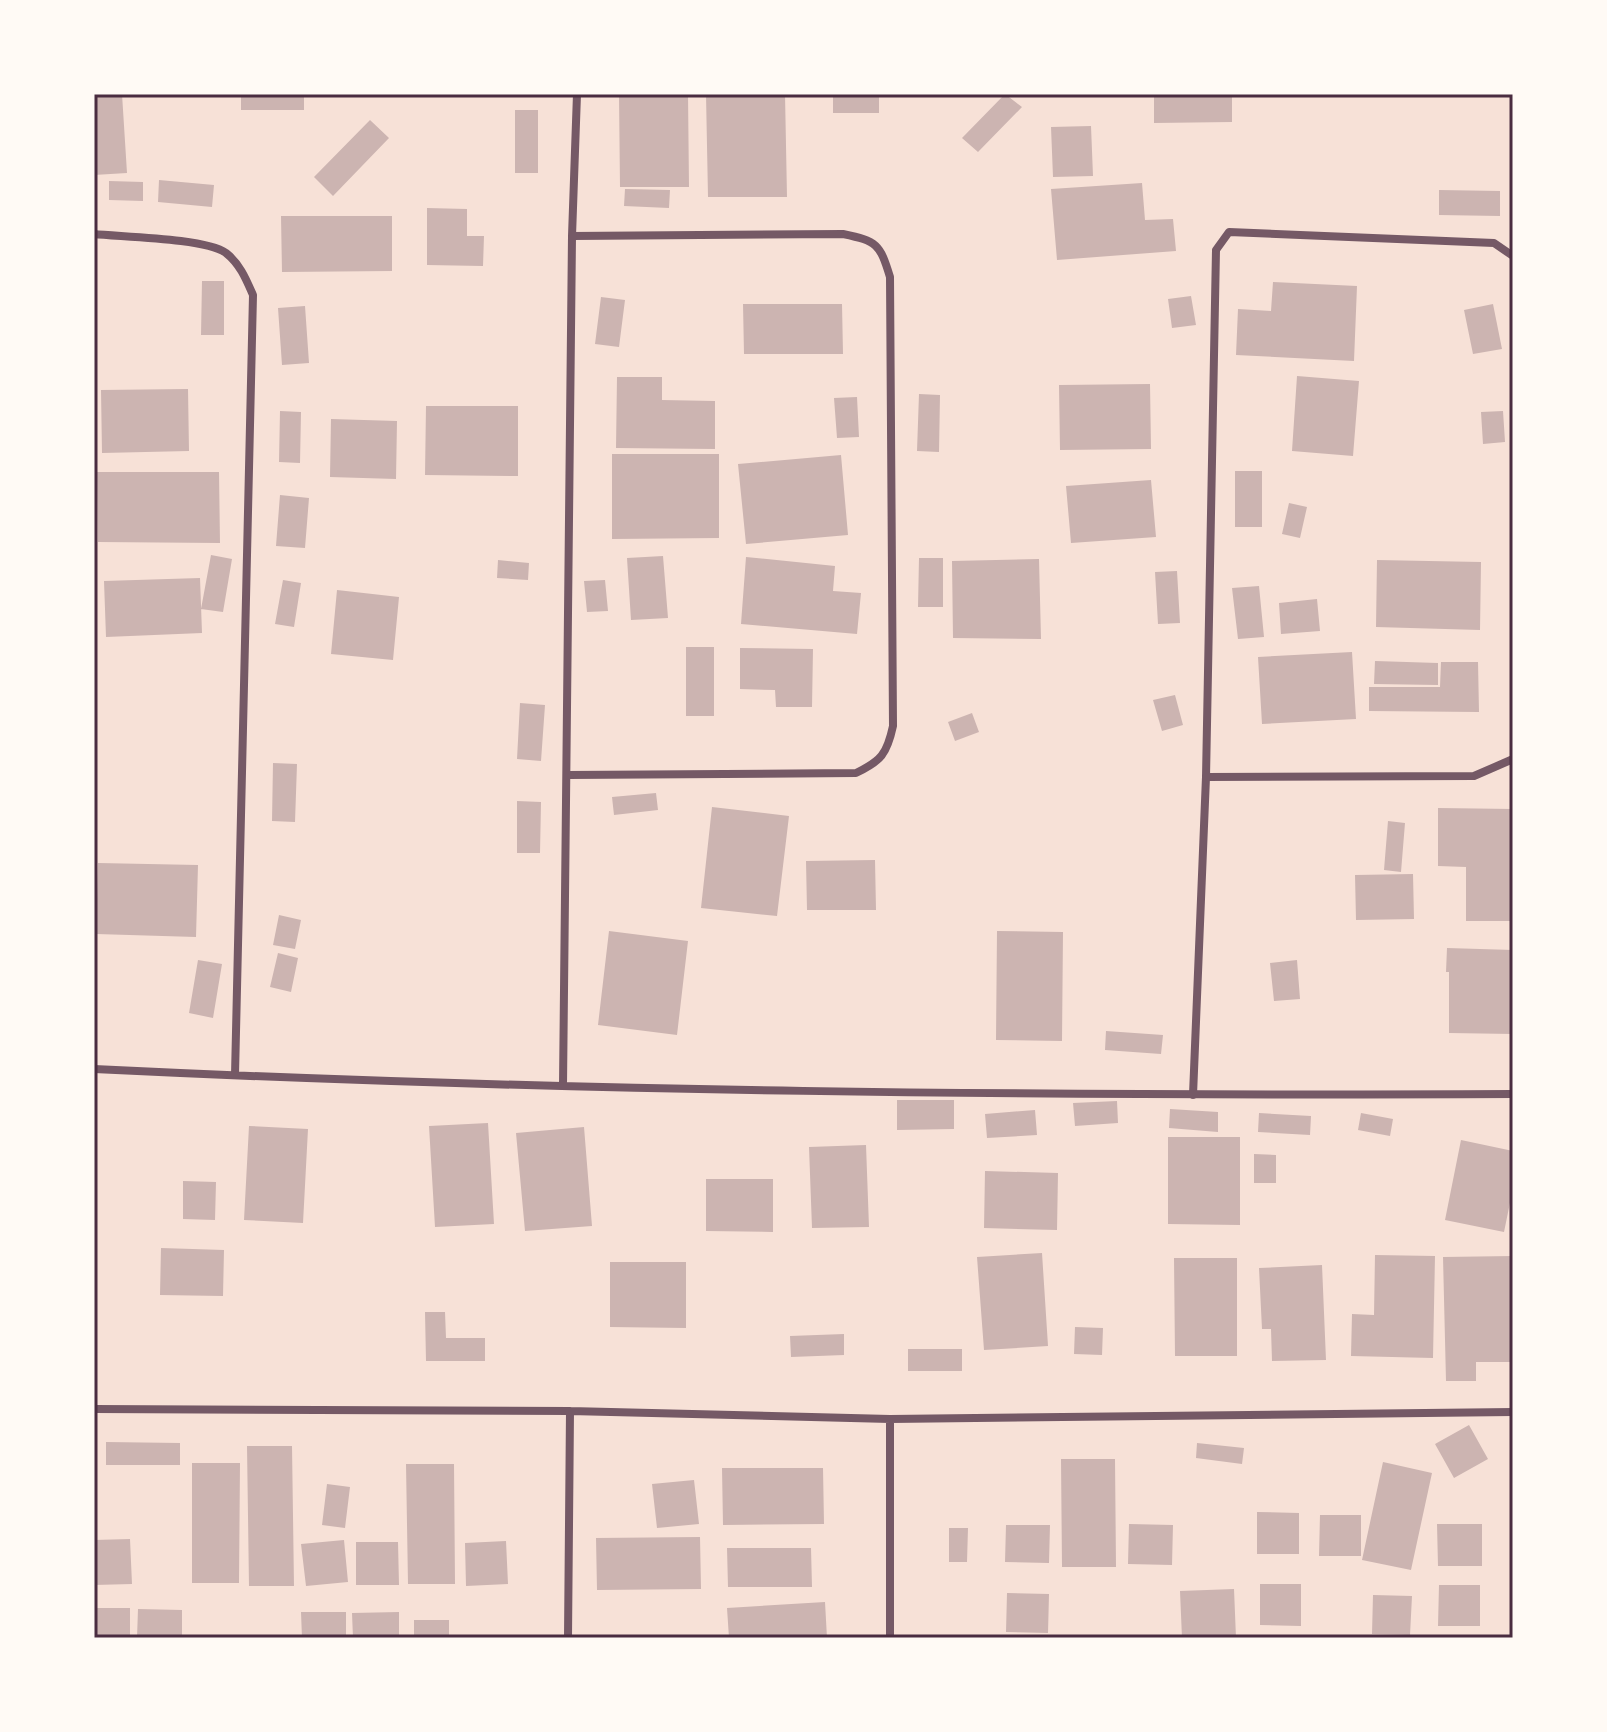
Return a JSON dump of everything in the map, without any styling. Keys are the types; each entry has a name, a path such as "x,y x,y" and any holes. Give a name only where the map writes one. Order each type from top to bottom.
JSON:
{"street":[{"path":"563,1085 572,236 577,94"},
{"path":"1193,1095 1206,777 1216,250 1229,232 1494,243 1513,256"},
{"path":"94,234 198,244 224,252 243,272 253,295 235,1075"},
{"path":"568,775 856,773 878,762 889,745 893,726 890,277 882,251 869,239 843,234 572,236"},
{"path":"1206,777 1474,776 1513,759"},
{"path":"94,1069 563,1085 1193,1095 1513,1094"},
{"path":"94,1409 570,1411 890,1419 1513,1412"},
{"path":"568,1638 570,1411"},
{"path":"890,1419 890,1638"}],"building":[{"path":"94,94 122,94 127,173 94,175"},
{"path":"241,94 304,94 304,110 241,110"},
{"path":"619,94 688,94 689,187 620,187"},
{"path":"706,94 785,94 787,197 708,197"},
{"path":"833,94 879,94 879,113 833,113"},
{"path":"1005,94 1022,107 978,152 962,138"},
{"path":"1232,94 1232,122 1154,123 1154,96"},
{"path":"515,110 538,110 538,173 515,173"},
{"path":"370,120 389,138 333,196 314,177"},
{"path":"1091,126 1093,176 1053,177 1051,127"},
{"path":"159,180 214,185 212,207 158,202"},
{"path":"109,181 143,182 143,201 109,200"},
{"path":"1142,183 1145,220 1173,219 1176,251 1057,260 1051,189"},
{"path":"625,189 670,190 669,208 624,206"},
{"path":"1439,190 1500,191 1500,216 1439,215"},
{"path":"427,208 467,209 467,236 484,236 483,266 427,265"},
{"path":"281,216 392,216 392,271 282,272"},
{"path":"202,281 224,281 224,335 201,335"},
{"path":"1273,282 1357,286 1354,361 1236,355 1238,309 1271,311"},
{"path":"1191,296 1196,325 1172,328 1168,299"},
{"path":"601,297 625,300 619,347 595,344"},
{"path":"743,304 842,304 843,354 744,354"},
{"path":"1493,304 1502,349 1473,354 1464,310"},
{"path":"305,306 309,363 282,365 278,308"},
{"path":"1297,376 1359,381 1353,456 1292,451"},
{"path":"617,377 662,377 662,400 715,401 715,449 616,448"},
{"path":"1150,384 1151,449 1060,450 1059,385"},
{"path":"188,389 189,451 102,453 101,390"},
{"path":"919,394 940,395 939,452 917,451"},
{"path":"857,397 859,437 837,438 834,398"},
{"path":"426,406 518,406 518,476 425,475"},
{"path":"280,411 301,412 300,463 279,462"},
{"path":"1503,411 1505,442 1483,444 1481,412"},
{"path":"331,419 397,421 396,479 330,477"},
{"path":"612,454 719,454 719,538 612,539"},
{"path":"841,455 848,535 746,544 738,464"},
{"path":"1235,471 1262,471 1262,527 1235,527"},
{"path":"97,472 219,472 220,543 98,542"},
{"path":"1151,480 1156,537 1071,543 1066,486"},
{"path":"280,495 309,498 305,548 276,546"},
{"path":"1289,503 1307,507 1300,538 1282,534"},
{"path":"211,555 232,559 223,612 201,609"},
{"path":"663,556 668,618 631,620 627,558"},
{"path":"746,557 835,566 833,591 861,593 857,634 741,624"},
{"path":"919,558 943,558 943,607 918,607"},
{"path":"1039,559 1041,639 953,638 952,561"},
{"path":"498,560 529,563 528,580 497,578"},
{"path":"1377,560 1481,562 1480,630 1376,627"},
{"path":"1177,571 1180,623 1158,624 1155,572"},
{"path":"200,578 202,633 106,637 104,581"},
{"path":"283,580 301,583 294,627 275,624"},
{"path":"605,580 608,611 587,612 584,581"},
{"path":"1259,586 1264,637 1238,639 1232,588"},
{"path":"337,590 399,597 393,660 331,654"},
{"path":"1317,599 1320,631 1281,634 1279,603"},
{"path":"686,647 714,647 714,716 686,716"},
{"path":"740,648 813,649 812,707 776,707 775,690 740,689"},
{"path":"1352,652 1356,719 1262,724 1258,657"},
{"path":"1375,661 1438,663 1438,685 1374,684"},
{"path":"1441,662 1478,662 1479,712 1369,711 1369,687 1440,687"},
{"path":"1175,695 1183,725 1162,731 1153,700"},
{"path":"520,703 545,705 541,761 517,759"},
{"path":"972,713 979,732 955,741 948,722"},
{"path":"273,763 297,764 295,822 272,821"},
{"path":"656,793 658,810 614,815 612,797"},
{"path":"517,801 541,802 540,853 517,853"},
{"path":"712,807 789,816 777,916 701,908"},
{"path":"1438,808 1513,809 1513,921 1466,921 1466,867 1438,866"},
{"path":"1388,821 1405,823 1401,872 1384,870"},
{"path":"875,860 876,910 807,910 806,861"},
{"path":"98,863 198,865 196,937 96,934"},
{"path":"1413,874 1414,919 1356,920 1355,875"},
{"path":"279,915 301,920 295,949 273,945"},
{"path":"609,931 688,941 677,1035 598,1025"},
{"path":"997,931 1063,932 1062,1041 996,1040"},
{"path":"1447,948 1513,950 1513,1034 1449,1033"},
{"path":"278,953 298,958 291,992 270,987"},
{"path":"198,960 222,964 213,1018 189,1013"},
{"path":"1297,960 1300,999 1274,1001 1270,963"},
{"path":"1106,1031 1163,1035 1161,1054 1105,1050"},
{"path":"897,1100 954,1100 954,1129 897,1130"},
{"path":"1117,1101 1118,1123 1075,1126 1073,1103"},
{"path":"1170,1109 1218,1112 1218,1132 1169,1128"},
{"path":"1035,1110 1037,1135 987,1138 985,1114"},
{"path":"1259,1113 1311,1116 1310,1135 1258,1132"},
{"path":"1361,1113 1393,1119 1390,1136 1358,1130"},
{"path":"488,1123 494,1224 435,1227 429,1126"},
{"path":"249,1126 308,1129 303,1223 244,1220"},
{"path":"584,1127 592,1226 525,1231 516,1133"},
{"path":"1168,1137 1240,1137 1240,1225 1168,1224"},
{"path":"1461,1140 1513,1151 1513,1188 1504,1232 1445,1220"},
{"path":"866,1145 869,1227 812,1228 809,1147"},
{"path":"1254,1154 1276,1155 1276,1183 1254,1183"},
{"path":"985,1171 1058,1173 1057,1230 984,1228"},
{"path":"706,1179 773,1179 773,1232 706,1231"},
{"path":"183,1181 216,1182 215,1220 183,1219"},
{"path":"161,1248 224,1250 223,1296 160,1295"},
{"path":"1042,1253 1048,1346 984,1350 977,1257"},
{"path":"1375,1255 1435,1256 1433,1358 1351,1356 1352,1314 1374,1315"},
{"path":"1513,1256 1513,1362 1476,1362 1476,1381 1446,1381 1443,1257"},
{"path":"1174,1258 1237,1258 1237,1356 1175,1356"},
{"path":"610,1262 686,1262 686,1328 610,1327"},
{"path":"1322,1265 1326,1360 1272,1361 1271,1329 1262,1329 1259,1268"},
{"path":"425,1312 445,1312 446,1338 485,1338 485,1361 426,1361"},
{"path":"1075,1327 1103,1328 1102,1355 1074,1354"},
{"path":"844,1334 844,1355 791,1357 790,1336"},
{"path":"908,1349 962,1349 962,1371 908,1371"},
{"path":"1469,1425 1488,1459 1454,1478 1435,1444"},
{"path":"106,1442 180,1443 180,1465 106,1465"},
{"path":"1197,1443 1244,1448 1242,1464 1196,1458"},
{"path":"247,1446 292,1446 294,1586 249,1586"},
{"path":"1061,1459 1115,1459 1116,1567 1062,1567"},
{"path":"1383,1462 1432,1473 1411,1570 1362,1560"},
{"path":"192,1463 240,1463 239,1583 192,1583"},
{"path":"406,1464 454,1464 455,1584 408,1584"},
{"path":"722,1468 823,1468 824,1524 723,1525"},
{"path":"694,1480 699,1524 657,1528 652,1484"},
{"path":"327,1484 350,1487 345,1528 322,1525"},
{"path":"1257,1512 1299,1513 1299,1554 1257,1554"},
{"path":"1320,1515 1361,1515 1361,1556 1319,1556"},
{"path":"1129,1524 1173,1525 1172,1565 1128,1564"},
{"path":"1437,1524 1482,1524 1482,1566 1438,1566"},
{"path":"1006,1525 1050,1525 1049,1563 1005,1562"},
{"path":"949,1528 968,1528 967,1562 949,1562"},
{"path":"700,1537 701,1589 597,1590 596,1538"},
{"path":"130,1539 132,1584 94,1585 94,1540"},
{"path":"344,1540 348,1582 306,1586 301,1544"},
{"path":"506,1541 508,1584 466,1586 465,1543"},
{"path":"356,1542 398,1542 399,1585 356,1585"},
{"path":"727,1548 811,1548 812,1587 728,1587"},
{"path":"1260,1584 1301,1584 1301,1626 1260,1625"},
{"path":"1439,1585 1480,1585 1480,1626 1438,1626"},
{"path":"1234,1589 1236,1638 1182,1638 1180,1591"},
{"path":"1007,1593 1049,1594 1048,1633 1006,1632"},
{"path":"1373,1595 1412,1596 1410,1635 1372,1634"},
{"path":"825,1602 827,1638 729,1638 727,1608"},
{"path":"94,1608 130,1608 130,1638 94,1638"},
{"path":"138,1609 182,1610 182,1638 137,1638"},
{"path":"301,1612 346,1612 346,1638 302,1638"},
{"path":"399,1612 399,1638 353,1638 352,1613"},
{"path":"414,1620 449,1620 449,1638 414,1638"}]}
